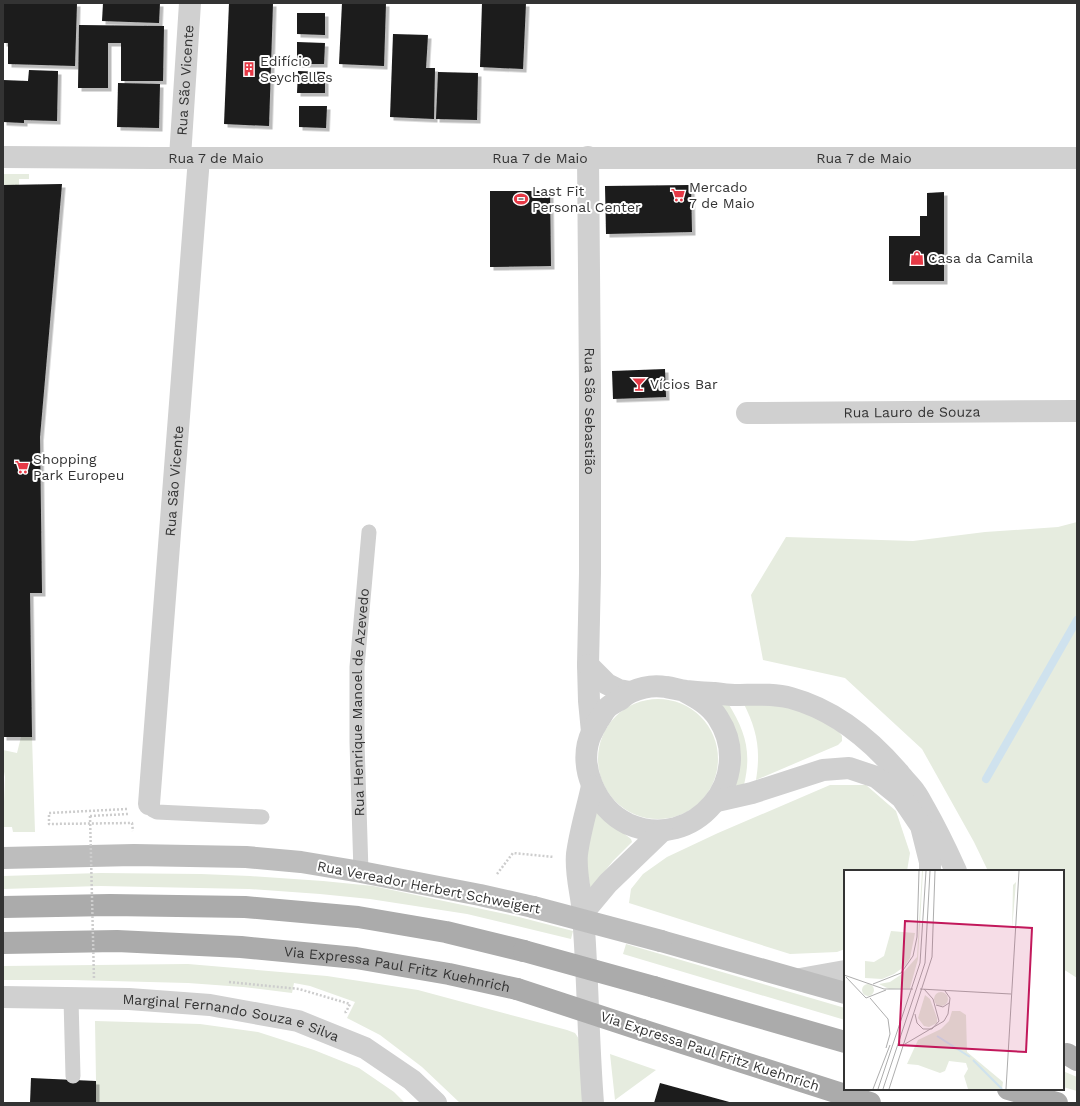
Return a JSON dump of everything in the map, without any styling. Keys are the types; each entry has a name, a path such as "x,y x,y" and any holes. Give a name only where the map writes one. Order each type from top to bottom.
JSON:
{"main road":[{"name":"Rua Vereador Herbert Schweigert","path":"3,858 134,855 246,858 301,862 480,895 533,907 844,992"},
{"path":"3,907 110,904 245,907 358,917 446,932 524,951 844,1042"},
{"name":"Via Expressa Paul Fritz Kuehnrich","path":"3,943 117,942 241,947 356,958 449,974 517,989 870,1103"},
{"path":"1012,1090 1057,1103"}],"street":[{"name":"Rua São Vicente","path":"141,807 190,158 190,3"},
{"name":"Rua 7 de Maio","path":"3,157 1077,158"},
{"name":"Rua São Sebastião","path":"588,157 590,416 590,573 588,665 592,732"},
{"name":"Rua Lauro de Souza","path":"747,413 1077,411"},
{"path":"588,665 607,684 618,690 630,692"},
{"path":"684,691 703,702 718,718 728,738 730,759 727,781 717,801 702,816 683,827 662,831 644,829 628,824 613,814 601,801 592,786 587,764 589,742 592,732 607,708 630,692 647,687 666,687 684,691 733,695 762,694 790,698 823,710 852,728 884,756 915,792 940,835 956,870"},
{"path":"717,801 752,793 823,770 849,768 876,777 902,798 920,826 930,862 930,870"},
{"path":"592,786 582,826 577,856 578,886 583,913 593,1103"},
{"path":"583,913 613,878 662,831"},
{"path":"800,979 844,971"},
{"name":"Marginal Fernando Souza e Silva","path":"3,998 129,999 210,1005 298,1021 365,1048 412,1080 436,1103"}],"lane":[{"name":"Rua Henrique Manoel de Azevedo","path":"361,872 357,742 357,667 369,532"},
{"path":"141,807 157,812 262,817"},
{"path":"71,999 73,1076"}],"path":[{"path":"94,979 90,816 132,814 141,807"},
{"path":"134,855 132,823 49,824 49,813 141,807"},
{"path":"480,895 513,853 557,857"}],"shaded area":[{"path":"3,174 29,174 29,179 19,179 19,185 3,185"},
{"path":"1077,522 1077,978 1064,970 1064,870 988,870 974,842 922,749 845,678 763,660 751,595 786,537 913,541 985,532 1058,527"},
{"path":"658,699 670,700 681,704 691,709 700,717 708,726 713,736 717,747 717,771 713,782 708,792 700,801 691,809 681,814 670,818 658,819 646,818 635,814 625,809 616,801 608,792 603,782 599,771 598,759 599,747 603,736 608,726 616,717 625,709 635,704 646,700"},
{"path":"743,702 802,709 838,731 842,736 842,741 838,745 756,780 758,759 757,740 752,722"},
{"path":"715,703 728,703 743,732 747,751 744,785 733,789"},
{"path":"21,737 32,737 35,832 13,832 12,827 3,827 5,777 3,750 17,753"},
{"path":"830,785 866,785 896,811 910,853 907,870 844,870 844,949 837,952 790,954 629,903 631,889 643,874 667,857 718,833"},
{"path":"593,809 631,839 632,842 613,861 591,888 586,862"},
{"path":"100,873 250,876 373,886 519,917 573,931 571,939 467,914 370,899 320,894 249,889 100,886 3,889 3,876"},
{"path":"626,944 844,1008 844,1020 623,954"},
{"path":"188,964 327,976 418,990 567,1030 575,1033 581,1042 585,1103 460,1103 422,1067 380,1035 347,1018 355,1002 310,986 294,983 292,993 243,987 188,983 3,980 3,966"},
{"path":"95,1021 200,1024 258,1032 314,1050 359,1068 394,1092 405,1103 96,1103"},
{"path":"610,1054 656,1070 615,1100"},
{"path":"1064,1071 1077,1077 1077,1091 1064,1087"}],"building":[{"path":"4,3 77,3 75,66 8,64 8,43 3,43"},
{"path":"103,3 160,3 159,23 102,21"},
{"name":"Edifício Seychelles","path":"229,3 273,3 269,126 224,124"},
{"path":"342,3 386,3 384,66 339,64"},
{"path":"482,3 526,3 523,69 480,67"},
{"path":"297,13 325,13 325,35 297,34"},
{"path":"79,25 164,26 163,81 121,81 121,43 108,43 108,88 78,88"},
{"path":"393,34 428,35 426,68 435,68 434,119 390,117"},
{"path":"297,42 325,43 324,64 297,64"},
{"path":"29,70 58,71 57,121 24,120 24,123 3,122 3,80 28,81"},
{"path":"298,71 325,72 325,93 297,93"},
{"path":"438,72 478,73 477,120 436,119"},
{"path":"118,83 160,84 159,128 117,127"},
{"path":"299,106 327,106 326,128 299,127"},
{"name":"Shopping Park Europeu","path":"62,184 40,437 42,593 30,593 32,737 3,737 3,185"},
{"path":"691,185 692,232 606,234 605,186"},
{"path":"490,191 550,191 551,266 490,267"},
{"name":"Casa da Camila","path":"944,192 944,281 889,281 889,236 920,236 920,216 927,216 927,193"},
{"name":"Vícios Bar","path":"665,369 666,397 613,399 612,371"},
{"path":"31,1078 96,1081 96,1103 30,1103"},
{"path":"660,1083 733,1103 654,1103"}],"waterway":[{"path":"986,779 1077,620"}],"place":[{"name":"Edifício Seychelles","path":"249,69"},
{"name":"Mercado 7 de Maio","path":"678,195"},
{"name":"Last Fit Personal Center","path":"521,199"},
{"name":"Casa da Camila","path":"917,258"},
{"name":"Vícios Bar","path":"639,384"},
{"name":"Shopping Park Europeu","path":"22,467"}]}
